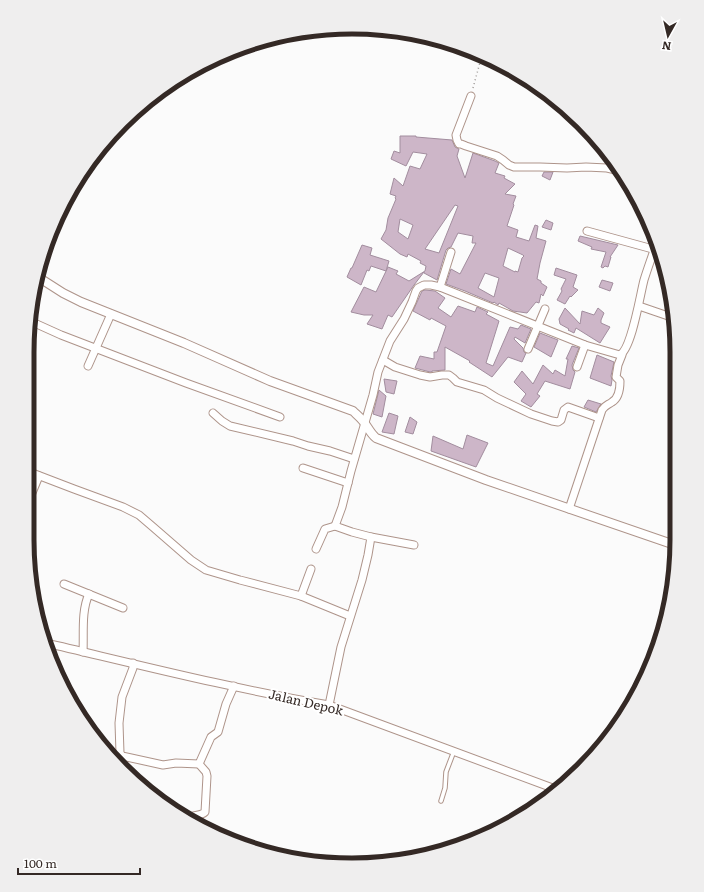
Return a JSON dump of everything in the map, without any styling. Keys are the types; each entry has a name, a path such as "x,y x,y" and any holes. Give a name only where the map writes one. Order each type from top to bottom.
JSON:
{"street":[{"path":"471,96 456,135 459,144 497,156 514,167 540,166 612,169"},
{"path":"587,231 652,246"},
{"path":"440,287 451,252"},
{"path":"569,509 602,410 614,401 618,394 620,381 616,377 618,365 631,334 645,277 654,254"},
{"path":"43,280 71,297 111,314 270,380 353,411 376,438 486,480 670,543"},
{"path":"336,526 373,395 378,372 390,341 404,319 418,288 421,286 426,285 440,287 585,345 622,355"},
{"path":"639,306 668,316"},
{"path":"528,349 545,310"},
{"path":"88,366 111,314"},
{"path":"36,324 95,350 280,417"},
{"path":"577,367 585,345"},
{"path":"383,360 395,367 420,375 430,377 442,375 449,376 457,382 484,390 523,411 552,421 558,422 561,420 564,410 568,407 599,418"},
{"path":"213,413 230,426 293,441 354,459"},
{"path":"303,468 348,483"},
{"path":"34,474 124,507 139,515 191,560 206,570 301,596 350,616"},
{"path":"34,487 38,476"},
{"path":"316,549 325,528 336,526 371,537 414,545"},
{"path":"329,704 341,647 362,580 371,537"},
{"path":"301,596 311,570"},
{"path":"64,584 123,608"},
{"path":"83,652 84,611 89,594"},
{"name":"Jalan Depok","path":"52,644 298,700 329,704 551,788"},
{"path":"133,663 122,696 119,737 120,753 122,756 163,765 176,763 199,764 207,774 204,812 194,816"},
{"path":"199,764 211,737 218,732 226,704 234,686"}],"lane":[{"path":"441,801 445,788 446,772 454,751"}],"path":[{"path":"471,96 480,61"}],"building":[{"path":"400,136 416,136 452,140 455,147 459,149 457,156 465,178 473,153 499,163 495,173 505,176 504,178 515,184 505,194 516,196 507,226 518,230 516,237 529,241 535,225 538,226 536,238 546,241 537,279 547,287 543,296 541,294 539,303 536,302 527,313 513,311 499,303 498,305 494,302 493,303 446,284 451,269 460,274 476,243 472,243 473,236 458,233 451,247 446,250 437,280 424,272 392,317 388,315 382,329 367,324 373,315 364,315 351,312 364,287 376,292 388,267 398,271 396,274 409,281 425,271 426,266 420,263 421,261 408,254 407,257 400,254 381,239 386,230 388,218 396,199 396,196 390,194 394,178 403,186 410,166 420,169 427,154 413,152 406,166 391,159 394,151 400,153","holes":["455,205 458,206 439,253 425,249","400,219 413,225 408,239 398,232","508,248 524,256 518,272 503,266","485,273 499,278 494,297 478,288"]},
{"path":"544,172 553,172 550,180 542,176"},
{"path":"546,220 553,223 551,230 542,227"},
{"path":"580,236 618,245 610,257 608,267 601,267 606,252 591,249 592,247 578,241"},
{"path":"362,245 372,248 370,255 389,261 386,271 371,266 369,271 367,270 361,285 347,277"},
{"path":"556,268 577,275 573,287 578,290 571,297 570,296 565,304 557,300 566,279 554,275"},
{"path":"602,280 613,283 610,291 599,287"},
{"path":"422,291 435,291 445,298 438,308 451,317 458,306 475,312 477,307 488,312 486,314 499,321 486,363 493,366 510,327 518,329 521,325 531,329 525,343 515,337 514,339 526,353 522,362 508,357 492,377 469,362 470,361 445,347 445,370 430,372 415,368 420,356 434,359 434,352 437,352 446,326 413,311"},
{"path":"565,308 580,324 582,311 594,315 598,308 604,313 601,323 610,327 600,343 576,328 574,333 560,324 559,319"},
{"path":"540,333 558,340 551,357 534,347"},
{"path":"572,346 579,348 572,365 575,372 570,389 545,381 537,394 540,396 531,407 521,401 526,394 514,382 522,371 533,384 543,365 553,374 555,370 565,376 568,359 566,359"},
{"path":"597,355 614,362 611,376 611,386 590,378"},
{"path":"384,379 397,381 394,394 386,392"},
{"path":"379,390 386,396 382,417 373,414"},
{"path":"588,400 601,404 596,412 584,407"},
{"path":"389,413 398,416 394,434 382,432"},
{"path":"410,417 417,422 413,434 405,432"},
{"path":"467,435 488,443 476,467 431,451 433,436 463,449"}]}
